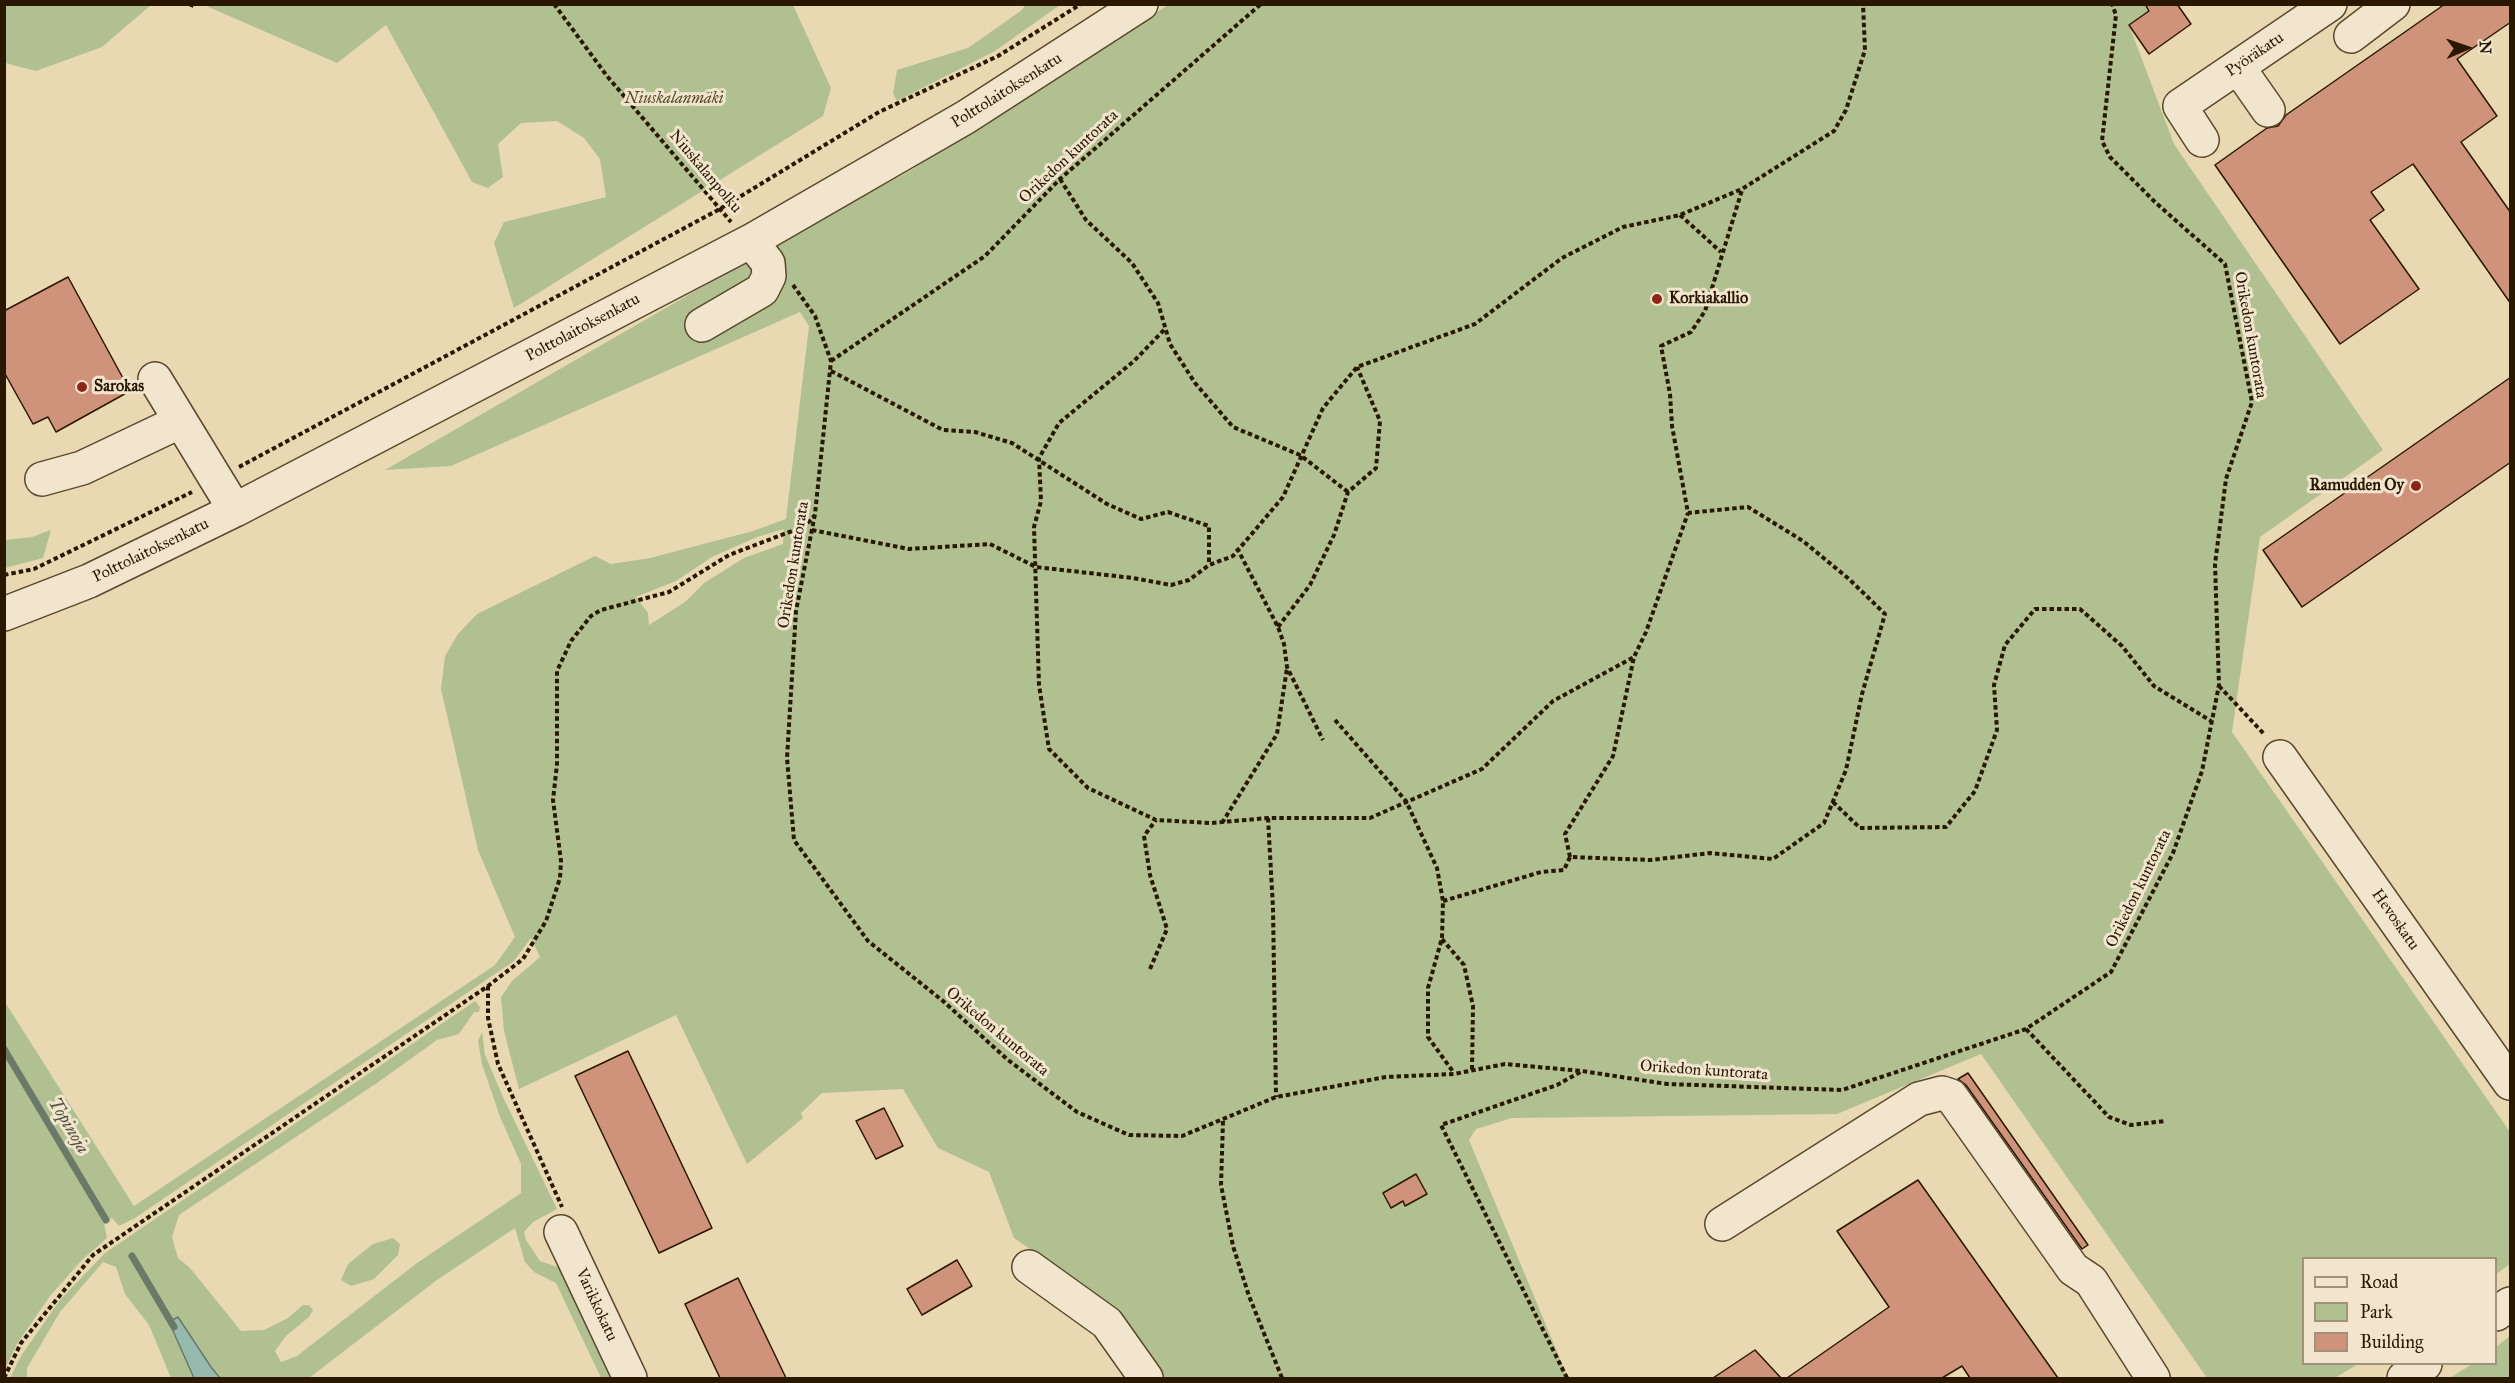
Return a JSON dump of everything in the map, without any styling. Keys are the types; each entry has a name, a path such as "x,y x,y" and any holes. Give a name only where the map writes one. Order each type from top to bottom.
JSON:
{"street":[{"name":"Polttolaitoksenkatu","path":"4,614 89,581 760,252 1142,4"},
{"name":"Pyöräkatu","path":"2202,140 2180,106 2330,4"},
{"path":"2351,36 2393,4"},
{"path":"2238,67 2268,110"},
{"path":"702,325 762,290 769,276 760,252"},
{"path":"155,379 179,422 235,510"},
{"path":"42,479 82,468 179,422"},
{"name":"Hevoskatu","path":"2280,758 2511,1083"},
{"path":"1722,1224 1919,1099 1942,1093 1951,1096 2073,1269 2091,1281 2153,1378"},
{"name":"Varikkokatu","path":"561,1232 630,1378"},
{"path":"1029,1267 1107,1323 1146,1378"},
{"path":"2497,1313 2511,1304"},
{"path":"2404,1378 2424,1365"}],"path":[{"name":"Niuskalanpolku","path":"554,4 607,76 669,146 718,210 760,252"},
{"path":"4,575 34,569 217,479 514,317 718,210 879,112 998,56 1081,4"},
{"name":"Orikedon kuntorata","path":"831,361 985,256 1060,179 1261,4"},
{"path":"812,530 909,549 990,544 1036,567 1133,578 1171,585 1189,580 1209,565 1233,556 1237,548 1283,497 1323,408 1357,368 1475,324 1562,258 1623,227 1680,214 1742,189 1834,131 1846,110 1865,50 1863,4"},
{"name":"Orikedon kuntorata","path":"760,252 807,302 815,316 831,361 815,514 796,611 788,758 790,815 794,840 868,941 943,1001 1008,1060 1077,1112 1129,1135 1182,1136 1223,1121 1276,1097 1386,1077 1454,1074 1505,1064 1582,1071 1666,1084 1842,1090 2026,1029 2111,972 2173,853 2202,771 2219,685 2215,564 2226,479 2252,402 2225,264 2156,203 2110,157 2102,141 2116,15 2112,4"},
{"path":"1060,179 1086,220 1132,263 1158,303 1170,345 1195,383 1233,427 1300,455 1348,492"},
{"path":"1443,901 1541,872 1564,870 1570,857 1565,834 1612,756 1634,657 1646,632 1688,513 1672,426 1670,394 1661,346 1691,332 1705,311 1721,252 1742,189"},
{"path":"1680,214 1721,252"},
{"path":"1164,330 1134,361 1059,423 1039,458 1041,501 1034,527 1040,685 1049,749 1088,788 1156,820 1222,823 1268,818 1370,818 1482,769 1553,701 1634,657"},
{"path":"1278,627 1310,585 1334,535 1348,492 1376,468 1380,421 1357,368"},
{"path":"831,371 943,430 975,432 1012,443 1039,458 1107,504 1141,519 1168,512 1209,526 1209,565"},
{"path":"1570,857 1651,860 1710,853 1773,859 1824,823 1846,770 1862,694 1884,614 1849,579 1803,541 1748,507 1688,513"},
{"path":"4,1378 21,1343 93,1254 488,986 523,959 534,945 550,910 560,878 561,861 553,800 557,764 555,686 557,671 571,641 591,616 600,610 669,592 729,555 805,526 815,514"},
{"path":"1222,823 1277,734 1287,667 1284,644 1278,627 1237,548"},
{"path":"1833,802 1860,828 1946,827 1975,791 1997,730 1995,685 2005,645 2036,609 2080,609 2121,646 2154,686 2211,722"},
{"path":"1287,667 1323,740"},
{"path":"2219,685 2268,738 2280,758"},
{"path":"1335,720 1406,801 1437,868 1443,901 1442,938 1428,988 1428,1037 1454,1074"},
{"path":"1268,818 1273,908 1276,1097"},
{"path":"1150,969 1167,929 1150,875 1144,836 1156,820"},
{"path":"1442,938 1464,965 1471,995 1473,1006 1472,1070"},
{"path":"488,986 488,1018 498,1064 562,1208 561,1232"},
{"path":"2026,1029 2109,1117 2131,1125 2165,1121"},
{"path":"1567,1378 1442,1125 1557,1085 1582,1071"},
{"path":"1223,1121 1221,1185 1233,1246 1249,1296 1282,1378"}],"green space":[{"path":"8,4 151,5 102,47 36,71 5,63 5,8"},
{"name":"Niuskalanmäki","path":"204,5 793,5 831,88 823,116 514,308 494,243 504,222 606,197 600,159 584,138 557,121 521,123 498,144 503,177 488,188 472,182 386,25 337,63"},
{"path":"1025,5 1060,5 995,51 897,101 893,94 897,70 968,48 1022,10"},
{"path":"1168,5 2145,5 2149,11 2129,25 2174,144 2383,450 2260,537 2232,732 2510,1132 2510,1264 2497,1273 2497,1257 2302,1257 2302,1365 2356,1365 2335,1378 2207,1378 1981,1054 1837,1114 1512,1118 1476,1129 1469,1140 1568,1378 1164,1378 1111,1305 1014,1238 989,1172 938,1148 903,1089 822,1093 801,1113 803,1118 747,1164 676,1015 519,1089 504,1031 501,997 512,981 540,957 531,938 514,961 135,1218 119,1226 112,1218 104,1223 107,1238 82,1260 50,1296 17,1344 5,1369 5,1002 134,1206 495,965 515,937 478,850 441,689 445,656 458,634 477,614 595,556 611,564 650,558 753,531 786,519 809,326 800,312 451,466 385,470 806,227 910,171","holes":["784,529 783,544 744,558 704,583 685,602 649,625 648,613 636,597 676,581 712,557 757,537"]},
{"path":"51,530 43,558 5,568 5,540 32,537"},
{"path":"475,1001 480,1007 479,1012 474,1012 459,1034 437,1040 377,1083 179,1215 172,1237 178,1258 190,1268 241,1331 264,1330 288,1318 303,1305 309,1305 313,1310 309,1317 286,1336 275,1351 281,1362 297,1356 417,1263 521,1193 521,1164 500,1117 482,1064 478,1041 482,1032 485,1055 557,1209 533,1222 524,1232 526,1240 540,1261 564,1269 617,1378 601,1378 556,1283 534,1272 525,1262 515,1228 437,1280 309,1378 220,1378 169,1323 194,1378 171,1378 149,1325 125,1294 116,1267 103,1262 60,1312 27,1368 27,1378 10,1378 21,1356 60,1300 105,1253"},
{"path":"393,1238 400,1244 398,1255 374,1279 351,1286 341,1280 348,1264 373,1244"},
{"path":"2510,1336 2510,1378 2450,1378 2470,1365 2497,1365 2497,1346"}],"water":[{"path":"178,1317 220,1378 194,1378 169,1322"}],"building":[{"path":"2145,4 2177,4 2191,24 2149,54 2129,25 2149,11"},
{"path":"2445,4 2511,4 2511,22 2457,59 2497,116 2461,142 2511,213 2511,304 2413,164 2371,192 2384,210 2370,220 2419,289 2340,344 2215,165 2267,128 2278,126 2286,115"},
{"path":"68,277 130,391 56,432 48,417 33,424 4,372 4,311"},
{"path":"2511,377 2511,462 2302,607 2263,550"},
{"path":"628,1051 712,1228 659,1253 575,1076"},
{"path":"1968,1073 2088,1245 2082,1249 1966,1085 1958,1079"},
{"path":"884,1108 903,1146 876,1159 856,1121"},
{"path":"1416,1174 1427,1194 1405,1206 1403,1201 1391,1208 1383,1193"},
{"path":"1918,1180 2058,1378 1970,1378 1962,1366 1942,1378 1787,1378 1889,1307 1837,1231"},
{"path":"957,1260 972,1286 922,1315 907,1289"},
{"path":"738,1278 786,1378 720,1378 685,1304"},
{"path":"1755,1350 1781,1378 1713,1378"}],"waterway":[{"name":"Topinoja","path":"4,1049 106,1220"},
{"name":"Topinoja","path":"132,1256 174,1327"}],"place":[{"name":"Korkiakallio","path":"1657,299"},
{"name":"Sarokas","path":"82,387"},
{"name":"Ramudden Oy","path":"2416,486"}]}
